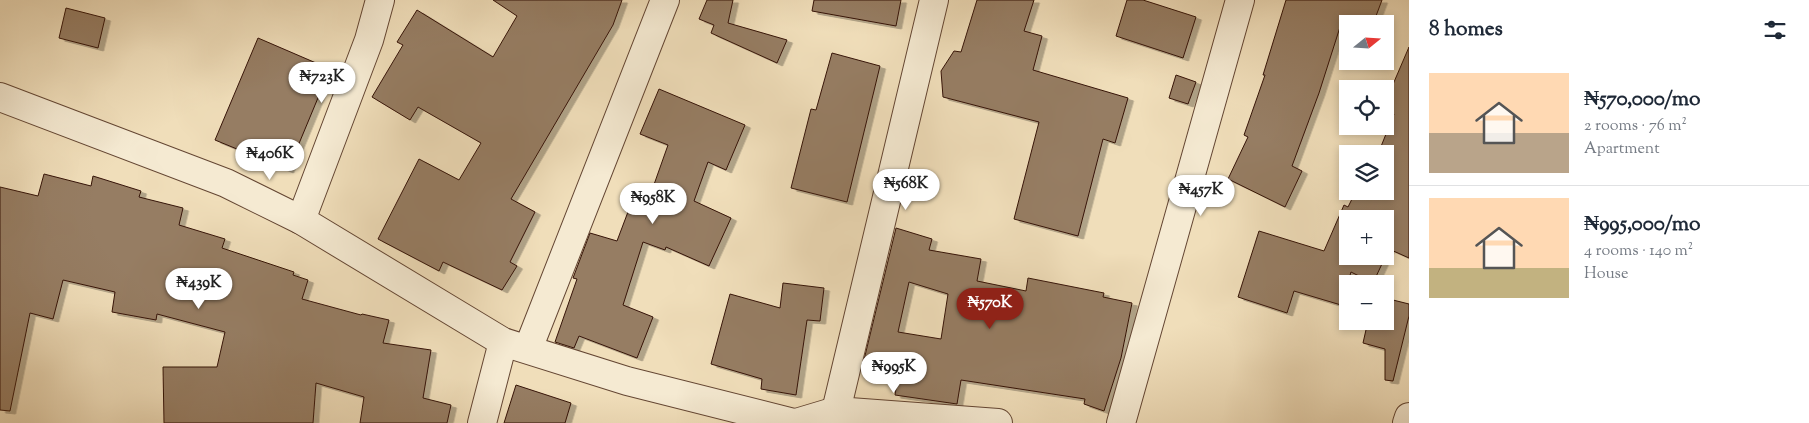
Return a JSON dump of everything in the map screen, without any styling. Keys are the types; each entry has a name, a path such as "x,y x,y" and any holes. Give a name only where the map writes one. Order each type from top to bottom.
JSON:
{"street":[{"path":"301,220 369,40 380,0"},
{"path":"482,423 665,0"},
{"path":"836,411 934,0"},
{"path":"1121,423 1240,0"},
{"path":"0,97 226,184 301,220 516,345 627,382 795,423 836,411 998,423"},
{"path":"1407,423 1409,417"}],"building":[{"path":"493,0 622,0 613,25 511,199 535,212 510,262 517,266 502,290 443,262 439,271 378,239 419,159 459,180 481,143 418,107 410,120 372,97 403,45 397,42 417,10 493,57 517,16"},
{"path":"707,0 733,0 728,23 787,40 777,63 711,33 714,25 699,19"},
{"path":"814,0 901,0 896,26 812,11"},
{"path":"977,0 1034,0 1024,31 1042,36 1033,70 1128,98 1115,143 1103,139 1078,236 1014,219 1039,122 943,97 941,71 954,51 961,52"},
{"path":"1127,0 1143,0 1196,17 1183,58 1116,36"},
{"path":"1286,0 1382,0 1376,15 1339,15 1339,30 1319,93 1292,166 1302,171 1285,207 1228,179 1248,137 1244,135 1265,75 1263,75"},
{"path":"66,8 105,18 98,48 59,38"},
{"path":"258,38 330,69 288,170 215,140"},
{"path":"1409,47 1409,258 1394,251 1394,210 1342,210 1344,205 1348,207 1352,200 1394,200 1394,145 1382,145 1386,135 1394,135 1394,82"},
{"path":"832,53 880,66 847,202 791,188 811,109 816,110"},
{"path":"1176,75 1196,82 1188,104 1169,98"},
{"path":"659,89 745,125 726,170 708,162 694,201 731,218 709,266 666,247 665,250 643,242 623,305 653,317 637,358 579,336 574,348 555,342 577,279 573,278 590,233 617,241 637,188 651,193 668,145 640,134"},
{"path":"44,174 91,186 93,176 141,191 139,197 183,208 179,225 225,239 222,248 294,272 293,275 308,280 302,299 361,315 389,320 383,343 431,350 423,398 451,405 447,423 360,423 364,397 316,383 313,423 164,423 163,367 217,367 225,332 157,314 156,320 112,312 115,292 63,280 53,319 30,313 10,411 0,410 0,187 38,196"},
{"path":"1339,216 1339,265 1381,265 1377,275 1357,275 1351,272 1350,275 1339,275 1339,304 1294,291 1287,313 1238,297 1259,231 1324,251"},
{"path":"896,228 932,239 929,250 981,259 977,281 1026,291 1028,278 1104,293 1103,297 1132,303 1121,358 1104,411 1084,404 1085,399 961,380 957,404 895,395 898,376 862,368","holes":["909,282 948,294 941,339 898,332"]},
{"path":"783,283 824,288 820,321 807,320 796,395 761,389 762,379 711,364 730,294 780,308"},
{"path":"1394,300 1409,304 1409,316 1393,381 1385,380 1385,349 1363,343 1366,330 1394,330"},
{"path":"516,385 571,403 565,423 504,423"}]}
